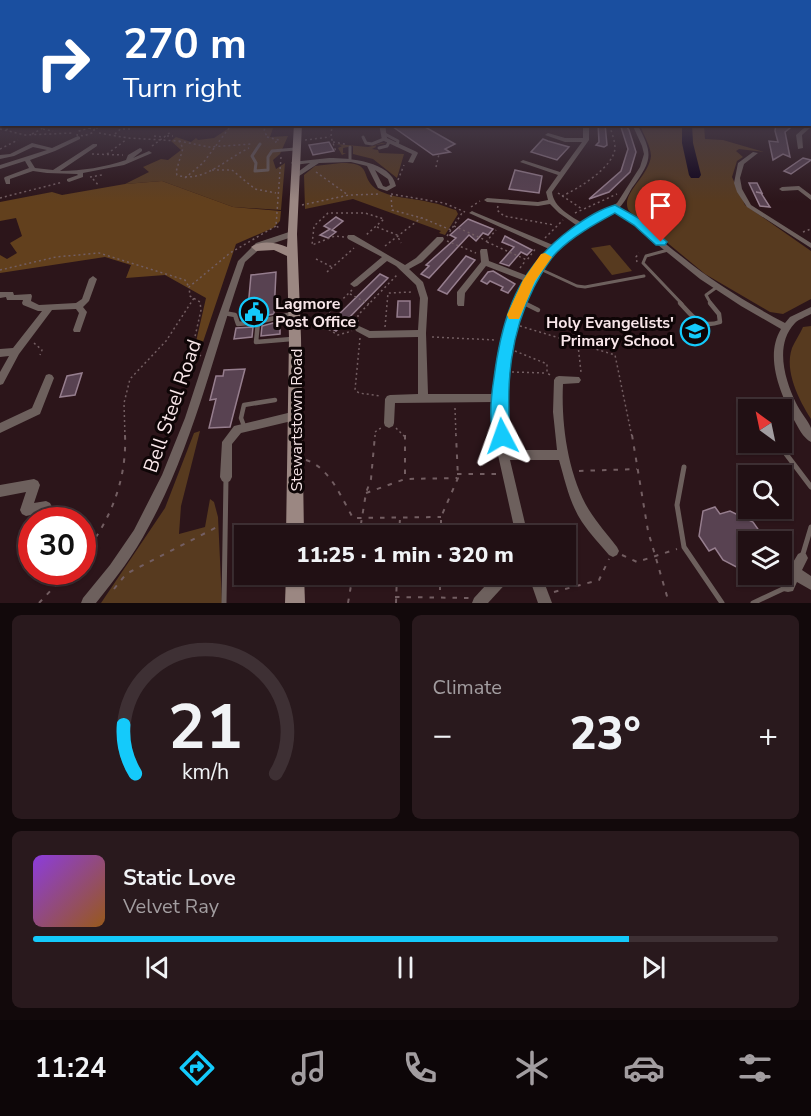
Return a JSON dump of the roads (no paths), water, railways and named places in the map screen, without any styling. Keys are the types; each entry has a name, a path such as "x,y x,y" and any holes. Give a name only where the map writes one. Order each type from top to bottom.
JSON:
{"main road":[{"name":"Stewartstown Road","path":"296,144 287,232 294,255 289,315 296,338 296,525"},
{"path":"256,247 276,246 294,255"},
{"path":"295,585 295,603"}],"street":[{"path":"0,167 54,150 63,144"},
{"path":"394,144 415,153 411,162"},
{"path":"583,144 551,188 548,196 551,202 583,226"},
{"path":"519,525 503,454 499,398 511,323 529,280 553,248 622,202 642,173 646,161 644,144"},
{"path":"2,156 18,153 32,145 54,150"},
{"path":"53,172 95,145"},
{"path":"112,170 127,165 129,158 140,150"},
{"path":"740,151 753,154 741,162 737,183 749,206 811,246"},
{"path":"8,183 7,178 33,169 80,172 109,167 129,158 149,153"},
{"path":"27,159 33,169"},
{"path":"294,163 350,159 369,164"},
{"path":"294,177 319,161"},
{"path":"523,162 561,174"},
{"path":"69,180 81,176 80,172"},
{"path":"782,189 799,188 811,198"},
{"path":"551,202 538,204 501,200 483,203 474,214 553,248"},
{"path":"615,208 638,223 717,286 786,328"},
{"path":"256,247 287,232"},
{"path":"406,269 419,260 440,239"},
{"path":"356,241 406,269 420,284 424,298 423,397"},
{"name":"Bell Steel Road","path":"88,603 117,567 152,511 188,421 242,261 256,247"},
{"path":"460,304 461,292 485,262 484,251"},
{"path":"354,284 387,257"},
{"path":"485,262 529,280"},
{"path":"0,295 10,294 10,298 28,296 26,303 38,308 78,306 85,301 93,279"},
{"path":"77,330 83,312 78,306"},
{"path":"0,381 16,351 49,308"},
{"path":"811,310 801,314 786,328 779,345 778,362 789,401 799,421 811,437"},
{"path":"362,331 422,335"},
{"path":"0,353 16,351"},
{"path":"0,428 36,411 49,378"},
{"path":"576,380 560,380 557,403 564,455 580,508 612,551"},
{"path":"389,423 390,399 499,398"},
{"path":"226,477 227,442 231,435 244,426 296,416"},
{"path":"503,454 564,455"},
{"path":"0,491 34,485 28,507"},
{"path":"788,586 802,558"},
{"path":"794,573 811,584"},
{"path":"483,601 496,585"}],"lane":[{"path":"260,144 252,156 256,163 255,171 268,170 268,157 272,151 295,149"},
{"path":"379,148 387,146 387,144"},
{"path":"350,147 350,159"},
{"path":"669,249 646,256 643,263 699,324 709,326 720,322 721,318 709,304 706,295 717,286"},
{"path":"537,267 577,286 585,287 644,276"},
{"path":"520,301 538,310"},
{"path":"224,313 235,315 238,324 275,320 289,315"},
{"path":"258,322 256,342 296,338"},
{"path":"244,426 241,418 244,405 275,400"},
{"path":"785,453 811,487"},
{"path":"684,467 677,505 684,547 722,603"},
{"path":"224,603 226,477"},
{"path":"802,558 811,527"},
{"path":"753,603 788,586"}],"waterway":[{"path":"687,144 695,175"}],"place":[{"name":"Lagmore Post Office","path":"254,312"},
{"name":"Holy Evangelists' Primary School","path":"695,331"}]}
